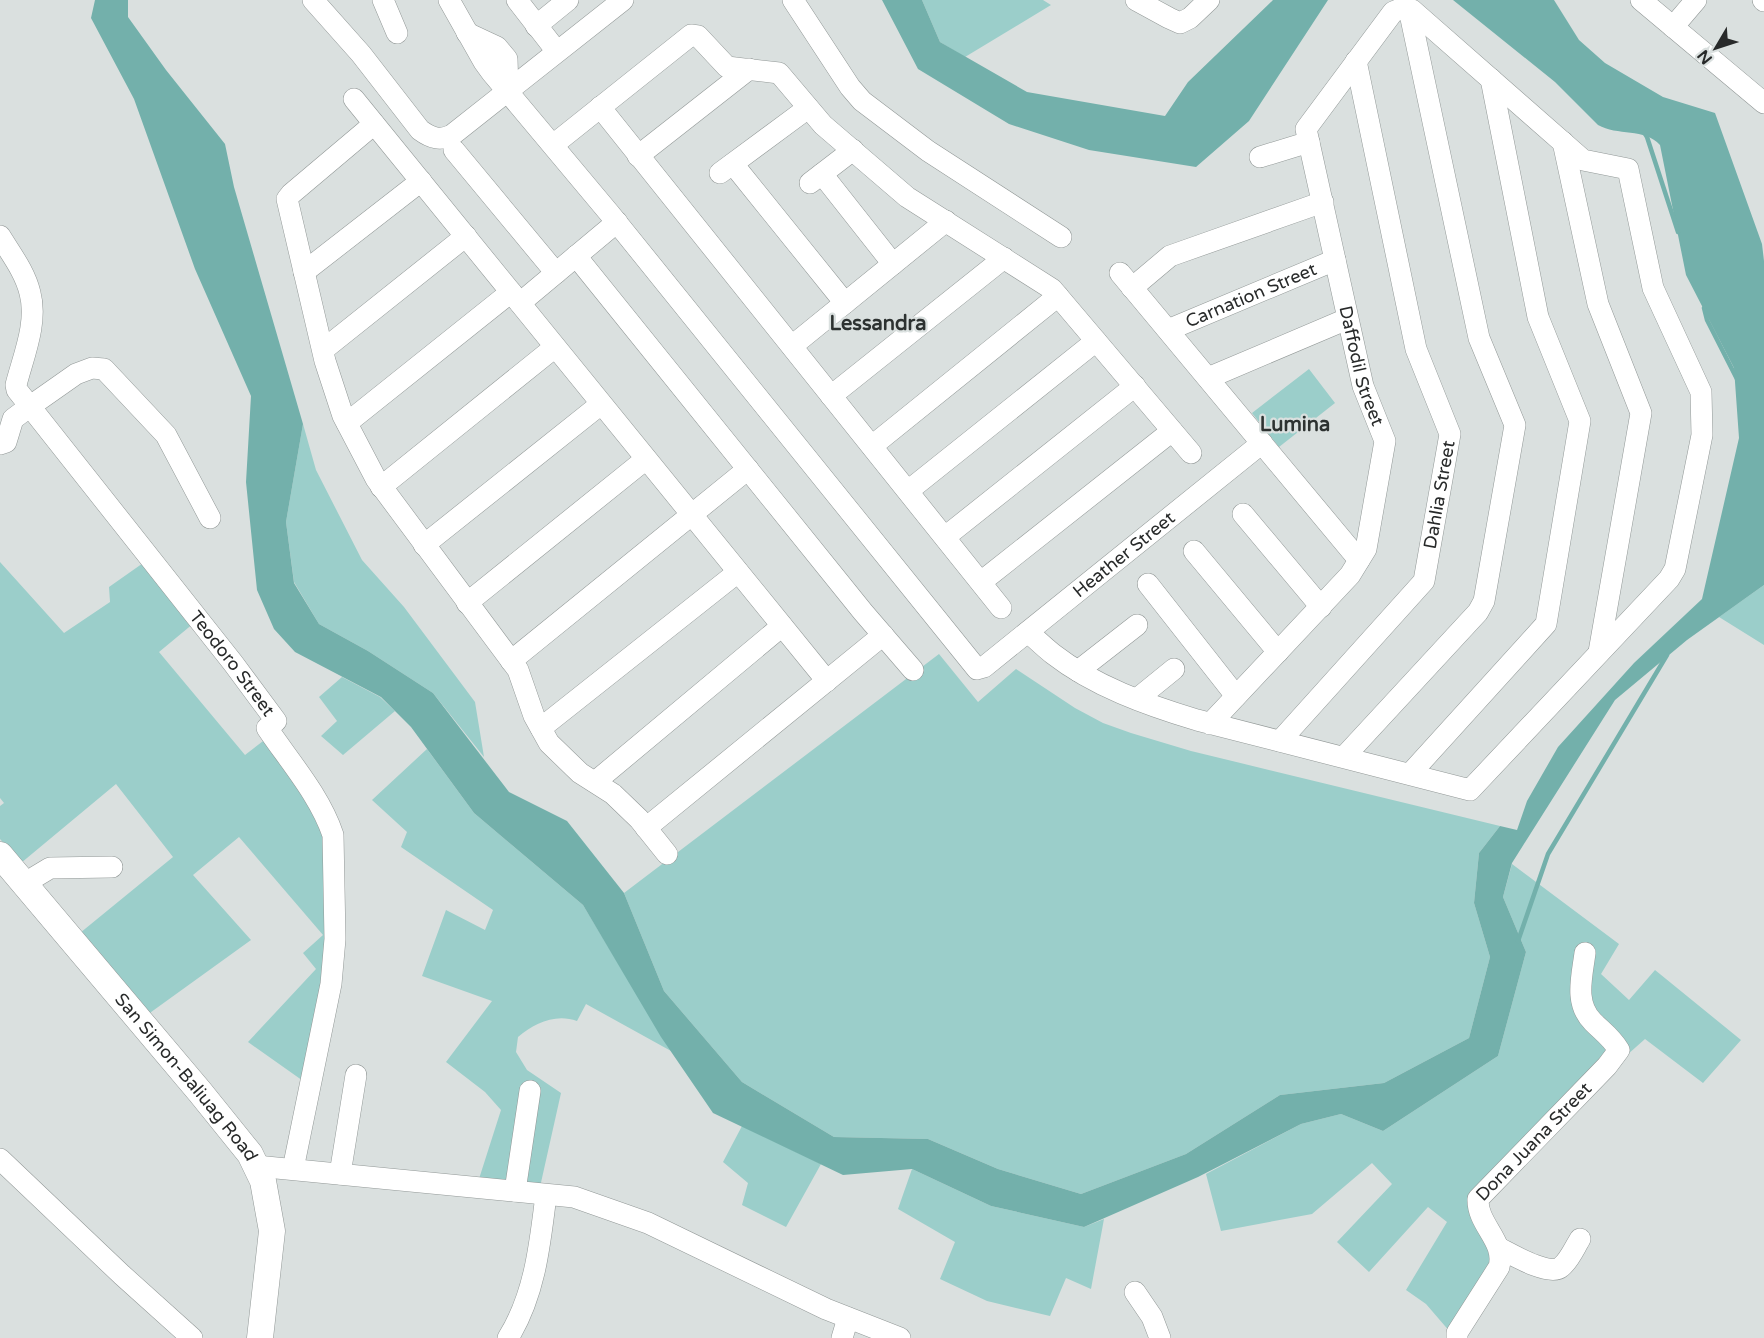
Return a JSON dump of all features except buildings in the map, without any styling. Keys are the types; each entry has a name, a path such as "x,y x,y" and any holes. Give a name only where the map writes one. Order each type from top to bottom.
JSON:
{"main road":[{"name":"San Simon-Baliuag Road","path":"0,855 250,1154 263,1181 272,1231 260,1338"}],"street":[{"path":"313,0 361,54 420,129 428,136 444,139 623,0"},
{"path":"383,0 397,33"},
{"path":"347,423 515,297 556,273 616,222 484,62 449,0"},
{"path":"517,0 555,49"},
{"path":"536,26 568,0"},
{"path":"793,0 850,87 862,101 928,151 1062,237"},
{"path":"1136,0 1180,23 1190,18 1209,0"},
{"path":"1641,0 1764,103"},
{"path":"1673,27 1696,0"},
{"path":"1344,758 1478,612 1484,601 1515,425 1479,338 1409,9"},
{"path":"1028,632 1053,654 1091,679 1168,711 1210,724 1470,790 1669,579 1675,569 1702,435 1701,392 1653,288 1628,169 1582,160 1409,9 1393,12 1356,61 1307,135 1260,157"},
{"path":"553,145 691,35 698,36 727,67 779,73 822,125 907,196 1052,289 1191,453"},
{"name":"Dahlia Street","path":"1280,741 1424,581 1450,434 1416,349 1356,61"},
{"path":"638,156 749,69"},
{"path":"1410,774 1546,624 1580,421 1538,317 1491,80"},
{"path":"354,99 827,681"},
{"path":"600,107 1001,608"},
{"path":"808,108 727,168 844,303"},
{"path":"374,124 287,199 323,350 347,423 381,487 518,670 534,716 549,743 580,773 613,794 667,854"},
{"name":"Daffodil Street","path":"1210,724 1350,575 1366,549 1385,441 1363,386 1307,135"},
{"path":"1563,142 1598,304 1641,413 1599,652"},
{"path":"454,150 556,273"},
{"path":"853,150 816,179 893,264"},
{"path":"304,272 421,181"},
{"path":"1323,202 1170,256 1126,280 1359,560"},
{"path":"792,346 946,221"},
{"name":"Heather Street","path":"616,222 977,669 984,668 1262,443"},
{"name":"Teodoro Street","path":"0,236 22,272 31,294 31,327 16,385 17,390 233,663 276,721 267,728 328,819 333,835 335,939 331,984 293,1169"},
{"path":"323,350 466,236"},
{"path":"576,256 913,670"},
{"path":"831,396 1004,258"},
{"name":"Carnation Street","path":"1168,330 1335,260"},
{"path":"872,446 1058,296"},
{"path":"1208,378 1347,319"},
{"path":"908,491 1096,341"},
{"path":"381,487 555,347"},
{"path":"0,444 6,442 13,419 29,407 76,374 92,368 104,369 166,435 210,518"},
{"path":"945,537 1135,386"},
{"path":"424,545 601,404"},
{"path":"981,582 1172,431"},
{"path":"467,603 646,459"},
{"path":"511,661 748,469"},
{"path":"1243,514 1321,608"},
{"path":"1194,551 1278,652"},
{"path":"541,728 738,572"},
{"path":"1148,584 1236,696"},
{"path":"1078,671 1137,625"},
{"path":"595,782 782,626"},
{"path":"646,828 883,635"},
{"path":"1137,699 1174,669"},
{"path":"28,888 35,877 50,868 112,867"},
{"name":"Dona Juana Street","path":"1499,1248 1478,1209 1478,1199 1619,1050 1611,1038 1584,1011 1580,995 1585,953"},
{"path":"340,1174 356,1076"},
{"path":"515,1191 530,1091"},
{"path":"0,1158 122,1275 192,1338"},
{"path":"256,1166 574,1197 648,1223 848,1318 900,1338"},
{"path":"507,1338 517,1324 530,1288 539,1250 546,1194"},
{"path":"1499,1248 1541,1268 1554,1270 1561,1268 1580,1239"},
{"path":"1456,1338 1499,1267 1501,1258 1499,1248"},
{"path":"1135,1292 1152,1317 1160,1338"},
{"path":"842,1338 848,1318"}],"shaded area":[{"path":"95,0 128,0 128,17 166,70 225,144 234,187 303,424 286,522 294,583 319,624 368,651 433,693 509,792 567,821 624,893 664,991 742,1082 834,1137 928,1139 998,1169 1081,1194 1186,1154 1280,1095 1384,1083 1469,1038 1490,957 1474,903 1479,853 1500,826 1517,830 1527,801 1558,747 1634,663 1702,599 1739,438 1734,368 1686,275 1660,145 1647,136 1598,125 1555,82 1453,0 1554,0 1579,40 1605,63 1663,97 1715,113 1762,244 1764,261 1764,585 1687,640 1615,700 1512,863 1503,897 1526,952 1498,1056 1383,1131 1341,1114 1301,1124 1198,1177 1084,1227 991,1206 912,1169 843,1175 713,1113 661,1037 583,905 474,813 411,727 381,697 295,652 274,629 257,590 246,482 251,396 195,269 134,99 91,18"},
{"path":"882,0 922,0 940,42 1027,92 1165,116 1188,82 1273,0 1328,0 1249,121 1196,167 1089,150 1009,124 918,69"},
{"path":"922,0 1043,0 1051,5 965,57 940,42"},
{"path":"1309,369 1335,403 1279,447 1252,413"},
{"path":"303,424 316,470 362,560 404,607 475,702 484,757 433,693 368,651 319,624 294,582 286,522"},
{"path":"146,561 194,623 159,652 245,755 267,738 327,835 330,953 306,1083 248,1042 316,969 303,953 323,935 239,837 193,875 251,940 147,1015 80,933 173,857 116,784 21,863 0,839 0,806 4,803 0,798 0,562 64,633 110,602 109,587"},
{"path":"1764,585 1764,645 1719,617"},
{"path":"939,654 978,702 1016,669 1075,708 1103,723 1131,733 1191,751 1500,826 1479,853 1474,903 1490,957 1469,1038 1384,1083 1280,1095 1186,1154 1081,1194 998,1169 928,1139 834,1137 742,1082 664,991 624,893"},
{"path":"342,677 380,697 395,711 343,755 321,736 337,721 319,697"},
{"path":"427,749 474,813 583,905 671,1051 586,1004 577,1021 553,1019 531,1027 518,1037 516,1052 527,1070 561,1093 540,1187 478,1182 501,1110 485,1092 446,1062 492,1001 422,976 446,910 485,930 493,910 401,847 407,832 372,800"},
{"path":"1512,864 1619,944 1601,974 1629,1000 1655,970 1741,1040 1703,1083 1645,1039 1627,1055 1589,1008 1586,993 1593,946 1582,945 1574,994 1610,1051 1470,1197 1495,1259 1451,1333 1426,1304 1406,1290 1447,1222 1428,1207 1369,1272 1337,1242 1392,1184 1372,1163 1312,1214 1221,1231 1206,1174 1301,1124 1341,1114 1383,1131 1498,1056 1526,952 1503,897"},
{"path":"742,1126 821,1164 786,1227 742,1205 748,1183 723,1162"},
{"path":"912,1169 991,1206 1084,1227 1104,1219 1091,1289 1066,1278 1050,1316 987,1301 940,1279 955,1242 898,1209"}],"waterway":[{"path":"1644,132 1678,232"},
{"path":"1704,308 1707,320 1737,379"},
{"path":"1518,941 1548,854 1667,655"}],"district":[{"name":"Lessandra","path":"878,324"},
{"name":"Lumina","path":"1295,425"}]}
